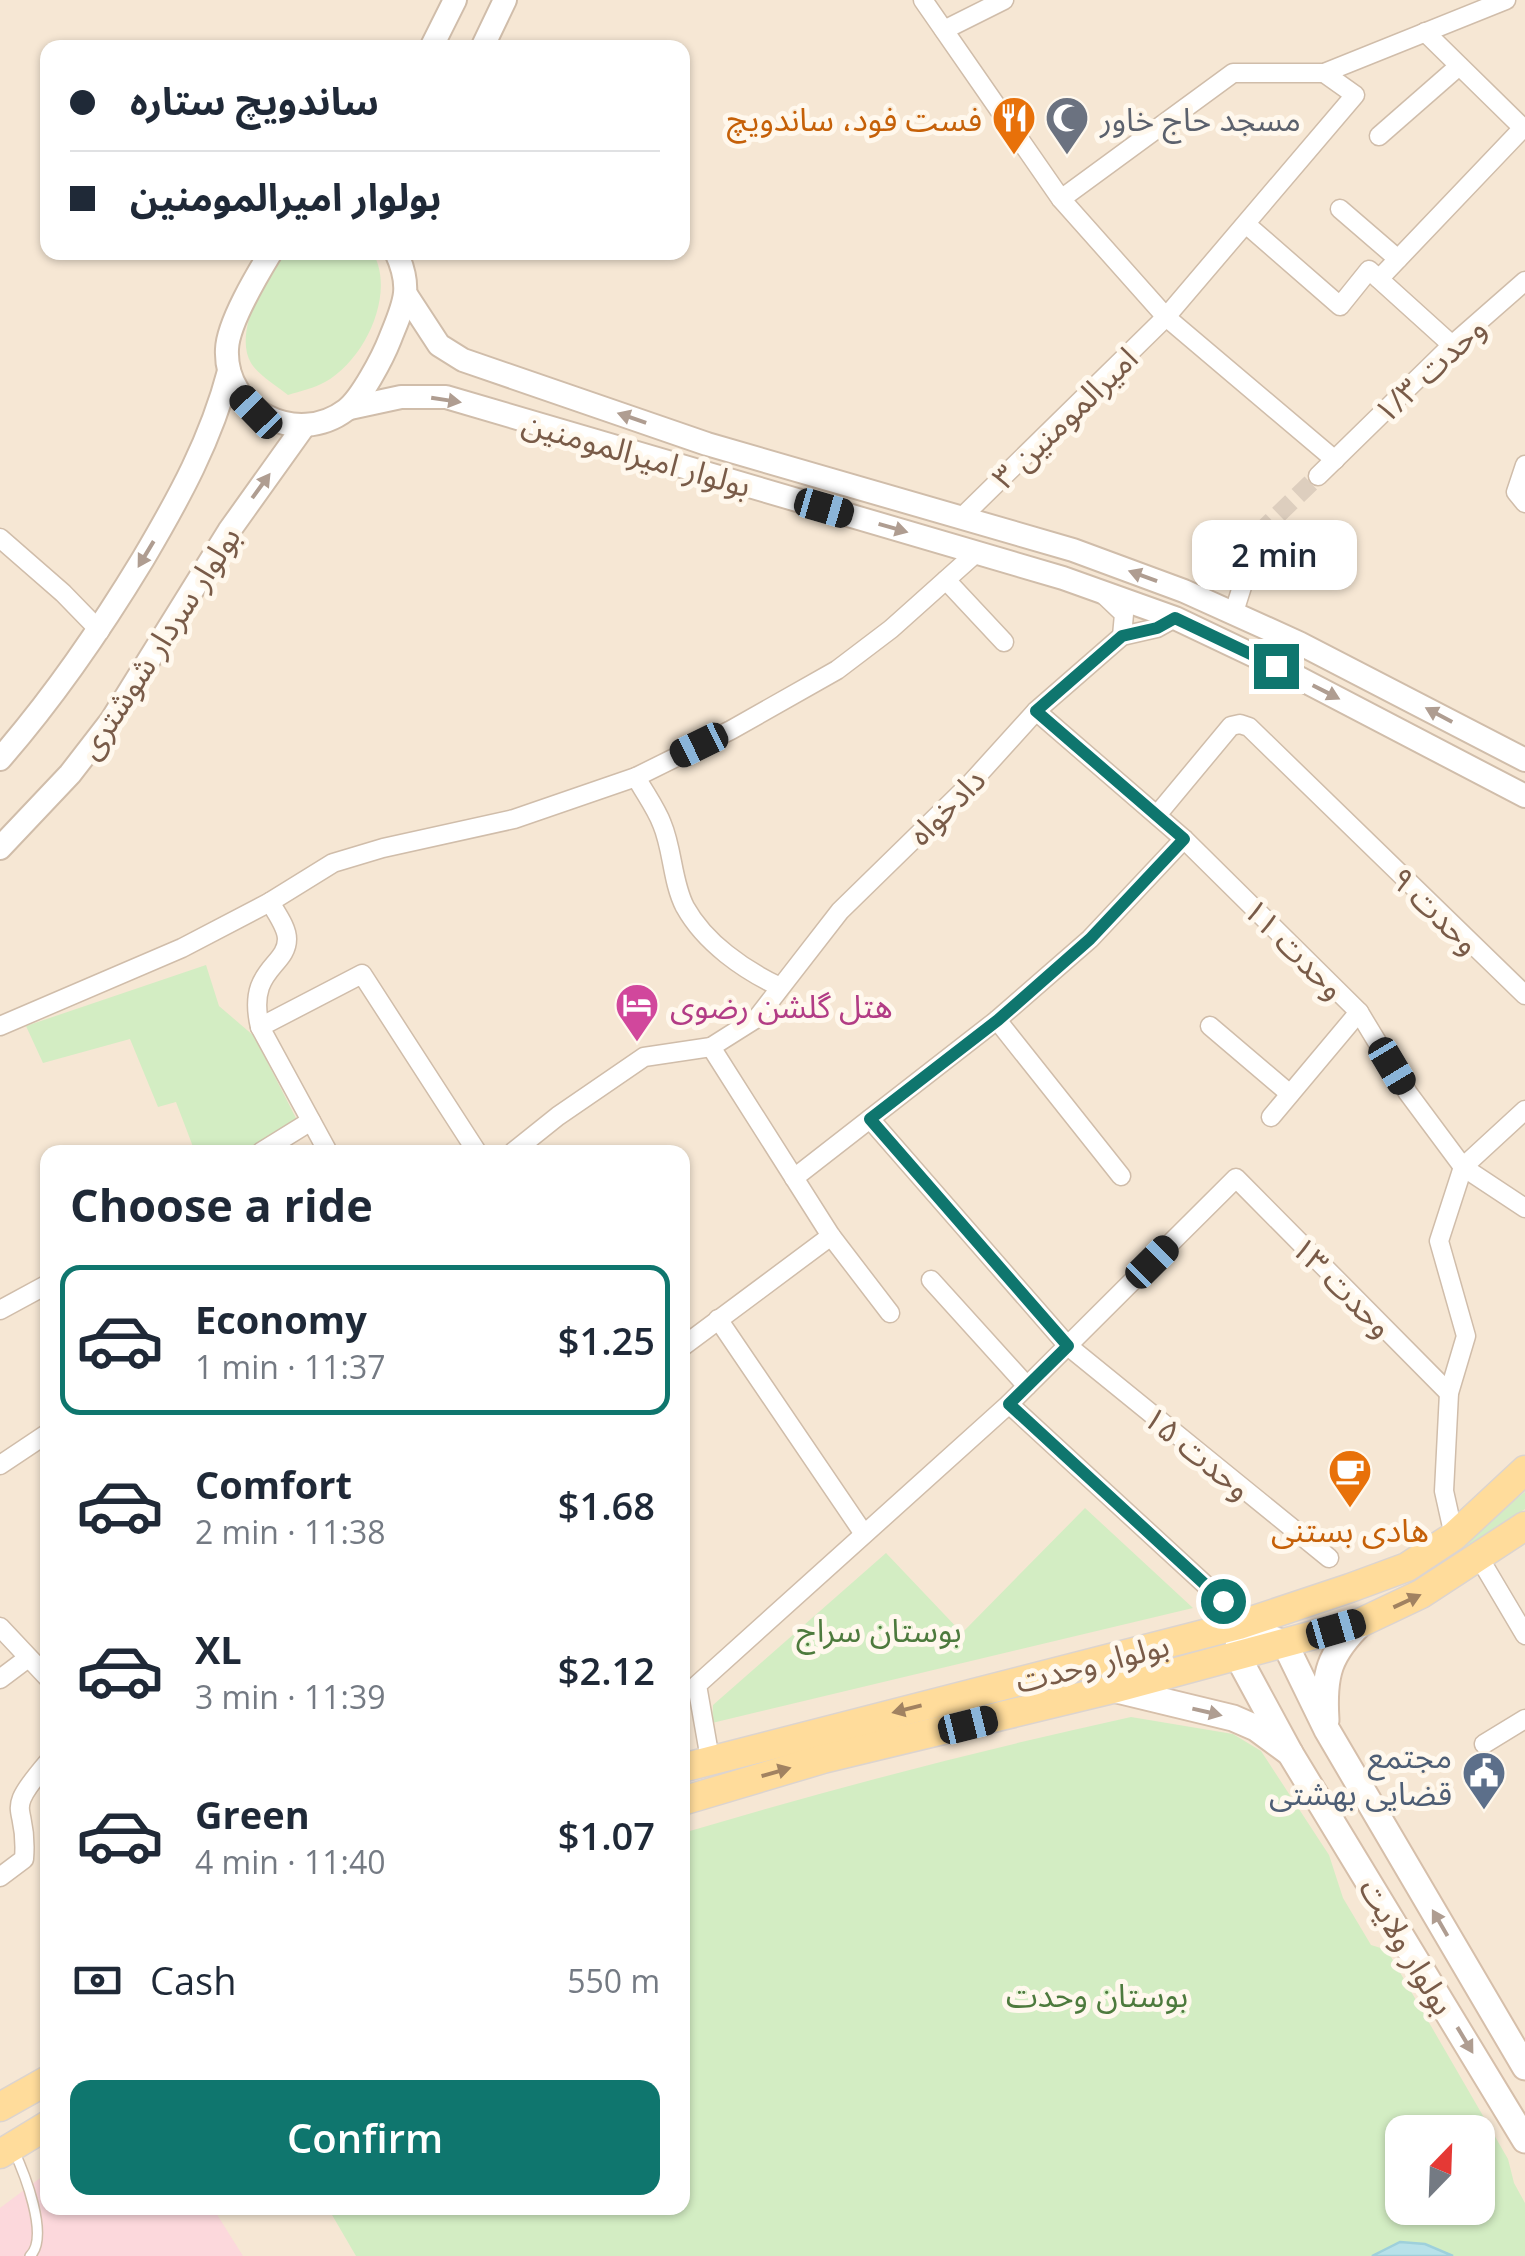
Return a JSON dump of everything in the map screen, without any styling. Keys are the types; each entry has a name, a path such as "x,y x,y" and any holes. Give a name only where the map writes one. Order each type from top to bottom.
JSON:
{"main road":[{"name":"بولوار وحدت","path":"690,1765 1239,1625 1407,1567 1454,1536 1525,1470"},
{"name":"بولوار وحدت","path":"690,1799 822,1759 1112,1689 1362,1622 1421,1594 1525,1526"},
{"name":"بولوار ولایت","path":"1327,1730 1324,1688 1330,1664 1340,1644 1362,1622"},
{"path":"1238,1657 1239,1625 1285,1644"},
{"name":"بولوار ولایت","path":"1285,1644 1327,1730 1525,2068"},
{"name":"بولوار ولایت","path":"1238,1657 1290,1753 1525,2140"},
{"name":"بولوار ولایت","path":"1112,1689 1233,1718 1256,1728 1290,1753"},
{"path":"1290,1753 1291,1743 1302,1727 1327,1730"},
{"path":"0,2107 40,2084"},
{"path":"6,2150 40,2130"}],"street":[{"path":"435,40 455,0"},
{"path":"486,40 505,0"},
{"path":"923,0 1061,199 1166,317 1335,460"},
{"path":"944,30 1004,0"},
{"path":"1061,199 1233,73 1324,73 1506,0"},
{"path":"1379,279 1524,129 1425,32"},
{"path":"1379,136 1459,66"},
{"name":"امیرالمومنین ۳","path":"962,517 1166,317 1355,95 1324,73"},
{"path":"1340,209 1398,259"},
{"path":"1247,225 1340,306 1369,270 1452,345"},
{"name":"بولوار سردار شوشتری","path":"0,759 47,706 100,631 181,495 218,412 228,370 226,346 250,284 266,260"},
{"name":"بولوار امیرالمومنین","path":"399,260 407,296 439,345 462,360 707,444 1073,550 1234,612 1525,760"},
{"name":"وحدت ۱/۳","path":"1318,476 1452,345 1525,281"},
{"path":"350,408 385,352 407,296"},
{"path":"228,370 239,394 256,412 279,423 304,426"},
{"name":"بولوار امیرالمومنین","path":"304,426 329,421 350,408 401,397 446,398 976,553 1175,618 1276,666 1525,796"},
{"name":"بولوار سردار شوشتری","path":"0,848 70,774 111,721 228,532 304,426"},
{"path":"1521,497 1525,465"},
{"path":"1234,612 1259,533"},
{"path":"0,538 100,631"},
{"path":"0,1026 182,948 333,864 384,848 514,819 636,776 731,730 837,670 891,629 976,553"},
{"path":"946,580 1004,642"},
{"path":"1102,592 1124,614 1122,636 1157,628 1175,618"},
{"name":"دادخواه","path":"711,1047 757,1018 840,910 970,785 1036,711 1122,636"},
{"name":"وحدت ۱۱","path":"1036,711 1184,839 1359,1012 1408,1092 1463,1167 1525,1208"},
{"name":"وحدت ۹","path":"1157,816 1231,726 1249,727 1525,994"},
{"path":"636,776 663,826 668,855 686,908 723,952 780,987"},
{"path":"794,1178 998,1020 1090,939 1184,839"},
{"path":"270,902 287,934 286,946 258,988 255,1007 260,1027 324,1145"},
{"path":"260,1027 362,974 473,1145"},
{"path":"1271,1117 1359,1012"},
{"path":"998,1020 1121,1176"},
{"path":"1210,1026 1290,1094"},
{"path":"522,1145 644,1057 711,1047 831,1236 890,1313"},
{"path":"1454,1536 1444,1490 1449,1394 1466,1336 1439,1241 1463,1167 1525,1110"},
{"name":"وحدت ۱۵","path":"870,1119 1068,1346 1328,1558"},
{"path":"273,1145 311,1122"},
{"name":"وحدت ۱۳","path":"1068,1346 1236,1178 1449,1394"},
{"path":"690,1342 831,1236"},
{"path":"931,1280 1027,1386"},
{"path":"0,1310 40,1288"},
{"path":"718,1319 864,1534"},
{"path":"710,1759 690,1681 864,1534 1068,1346"},
{"path":"1009,1404 1223,1601 1239,1625"},
{"path":"0,1465 40,1439"},
{"path":"1480,1558 1525,1635"},
{"path":"0,1626 40,1670"},
{"path":"0,1678 28,1658"},
{"path":"1484,1744 1525,1719"},
{"path":"0,1877 24,1859 25,1848 11,1805 12,1796 40,1770"}],"lane":[{"path":"6,2150 23,2170 39,2237 30,2256"}],"shaded area":[{"path":"0,0 1525,0 1525,2256 0,2256"},
{"path":"40,2178 40,2215 217,2215 243,2256 0,2256 0,2208"}],"green space":[{"path":"278,260 376,260 379,269 381,287 373,324 353,358 325,382 288,395 254,367 246,350 248,321"},
{"path":"206,965 219,1006 254,1036 298,1122 261,1145 192,1145 176,1102 158,1107 130,1039 43,1063 26,1026"},
{"path":"1525,1492 1525,1509 1452,1558 1450,1551"},
{"name":"بوستان سراج","path":"1085,1508 1193,1608 712,1723 713,1705 886,1553 962,1633"},
{"name":"بوستان وحدت","path":"1131,1717 1233,1734 1261,1751 1329,1855 1343,1898 1371,1945 1387,1950 1483,2115 1385,2115 1385,2225 1495,2225 1495,2137 1525,2203 1525,2256 356,2256 332,2215 690,2215 690,1831 794,1801"}],"water":[{"path":"1400,2242 1425,2244 1453,2256 1372,2256"}],"tunnel":[{"path":"1259,533 1318,476"}],"place":[{"name":"فست فود، ساندویچ","path":"1014,156"},
{"name":"مسجد حاج خاور","path":"1067,156"},
{"name":"هتل گلشن رضوی","path":"637,1043"},
{"name":"هادی بستنی","path":"1350,1509"},
{"name":"مجتمع قضایی بهشتی","path":"1484,1811"}],"route":[{"path":"1223,1601 1009,1404 1068,1346 870,1119 998,1020 1090,939 1184,839 1036,711 1122,636 1157,628 1175,618 1276,666"}]}
